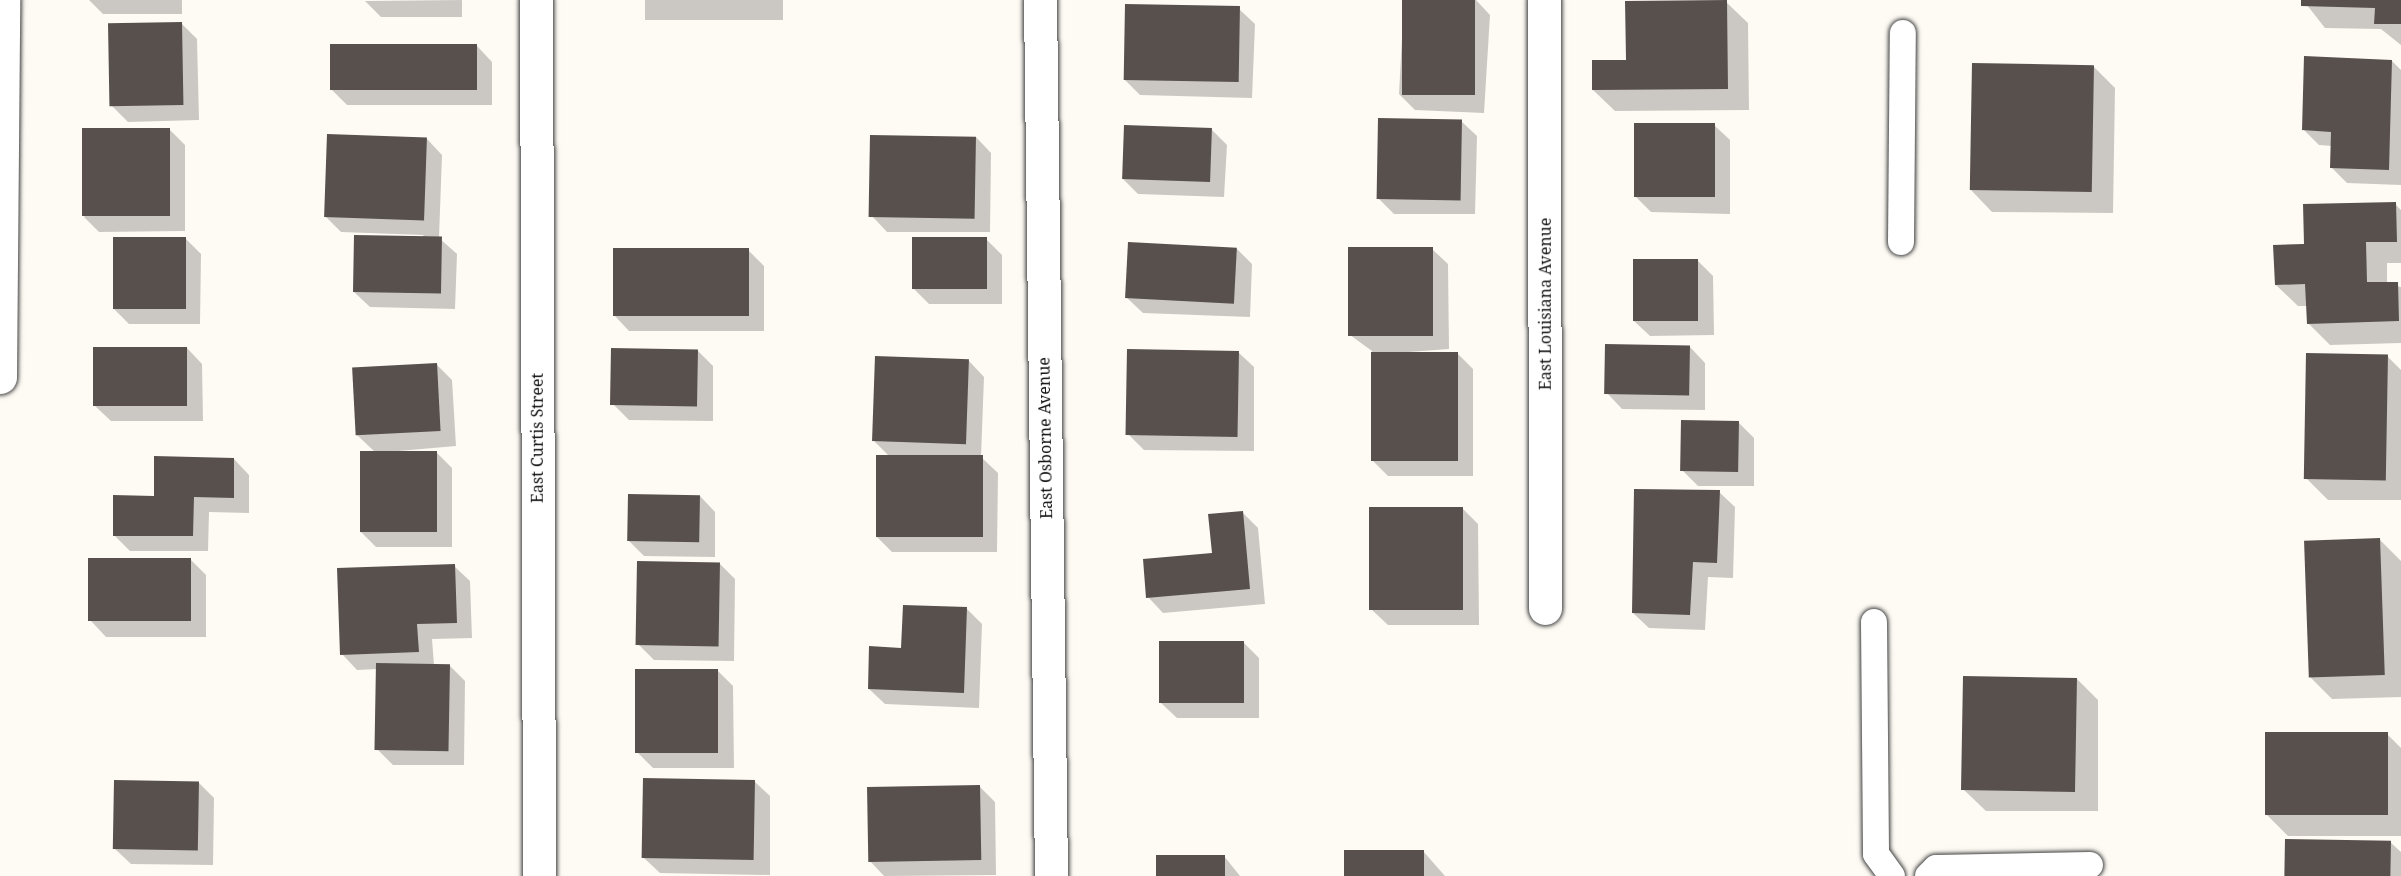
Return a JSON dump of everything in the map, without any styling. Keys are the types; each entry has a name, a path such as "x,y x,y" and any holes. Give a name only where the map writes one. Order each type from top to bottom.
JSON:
{"street":[{"path":"0,377 3,0"},
{"name":"East Curtis Street","path":"536,0 539,876"},
{"name":"East Osborne Avenue","path":"1040,0 1051,876"},
{"name":"East Louisiana Avenue","path":"1544,0 1545,608"}],"lane":[{"path":"1901,242 1903,33"},
{"path":"1874,622 1876,854 1892,876"},
{"path":"1928,876 1936,868 2090,865"}],"building":[{"path":"1402,0 1475,0 1475,95 1402,95"},
{"path":"1727,0 1728,89 1592,90 1592,60 1626,60 1625,1"},
{"path":"2301,0 2401,0 2401,24 2374,24 2375,8 2301,6"},
{"path":"1125,4 1240,6 1239,82 1124,80"},
{"path":"182,22 183,105 109,106 108,23"},
{"path":"330,44 477,44 477,90 330,90"},
{"path":"2304,56 2392,60 2389,170 2330,168 2331,132 2302,130"},
{"path":"1972,63 2094,65 2092,192 1970,190"},
{"path":"1378,118 1462,119 1461,200 1377,199"},
{"path":"1634,123 1715,123 1715,197 1634,197"},
{"path":"1124,125 1212,128 1210,182 1122,179"},
{"path":"82,128 170,128 170,216 82,216"},
{"path":"327,134 427,137 424,220 324,217"},
{"path":"870,135 976,137 975,219 869,217"},
{"path":"2396,202 2397,242 2366,242 2367,282 2398,282 2399,321 2307,324 2305,284 2275,285 2273,245 2304,244 2303,204"},
{"path":"354,235 442,237 441,294 353,292"},
{"path":"113,237 186,237 186,309 113,309"},
{"path":"912,237 987,237 987,289 912,289"},
{"path":"1128,242 1237,248 1234,304 1125,298"},
{"path":"1348,247 1433,247 1433,336 1348,336"},
{"path":"613,248 749,248 749,316 613,316"},
{"path":"1633,259 1698,259 1698,321 1633,321"},
{"path":"1605,344 1690,345 1689,395 1604,394"},
{"path":"93,347 187,347 187,406 93,406"},
{"path":"611,348 698,350 697,407 610,405"},
{"path":"1127,349 1239,351 1237,437 1125,435"},
{"path":"1371,352 1458,352 1458,461 1371,461"},
{"path":"2306,353 2388,354 2386,480 2304,479"},
{"path":"875,356 969,359 966,444 872,441"},
{"path":"437,363 441,431 356,435 352,367"},
{"path":"1681,420 1739,421 1738,472 1680,471"},
{"path":"360,451 437,451 437,532 360,532"},
{"path":"876,455 983,455 983,537 876,537"},
{"path":"154,456 234,458 234,498 194,497 193,536 113,536 113,495 154,496"},
{"path":"1634,489 1720,490 1717,563 1693,562 1690,615 1632,613"},
{"path":"628,494 700,495 699,542 627,541"},
{"path":"1369,507 1463,507 1463,610 1369,610"},
{"path":"1243,511 1250,589 1146,598 1143,559 1212,553 1208,514"},
{"path":"2380,538 2385,675 2309,678 2304,541"},
{"path":"88,558 191,558 191,621 88,621"},
{"path":"637,561 720,562 719,646 636,645"},
{"path":"455,564 457,623 417,624 419,652 340,655 337,568"},
{"path":"903,605 967,607 964,693 868,689 869,646 901,648"},
{"path":"1159,641 1244,641 1244,703 1159,703"},
{"path":"376,663 450,664 448,751 374,750"},
{"path":"635,669 718,669 718,753 635,753"},
{"path":"1963,676 2077,678 2075,792 1961,790"},
{"path":"2265,732 2388,732 2388,815 2265,815"},
{"path":"643,778 755,780 754,860 642,858"},
{"path":"114,780 199,781 198,850 113,849"},
{"path":"980,785 981,860 868,862 867,787"},
{"path":"2285,839 2391,841 2390,876 2284,876"},
{"path":"1344,850 1424,850 1424,876 1344,876"},
{"path":"1156,855 1225,855 1225,876 1156,876"}]}
